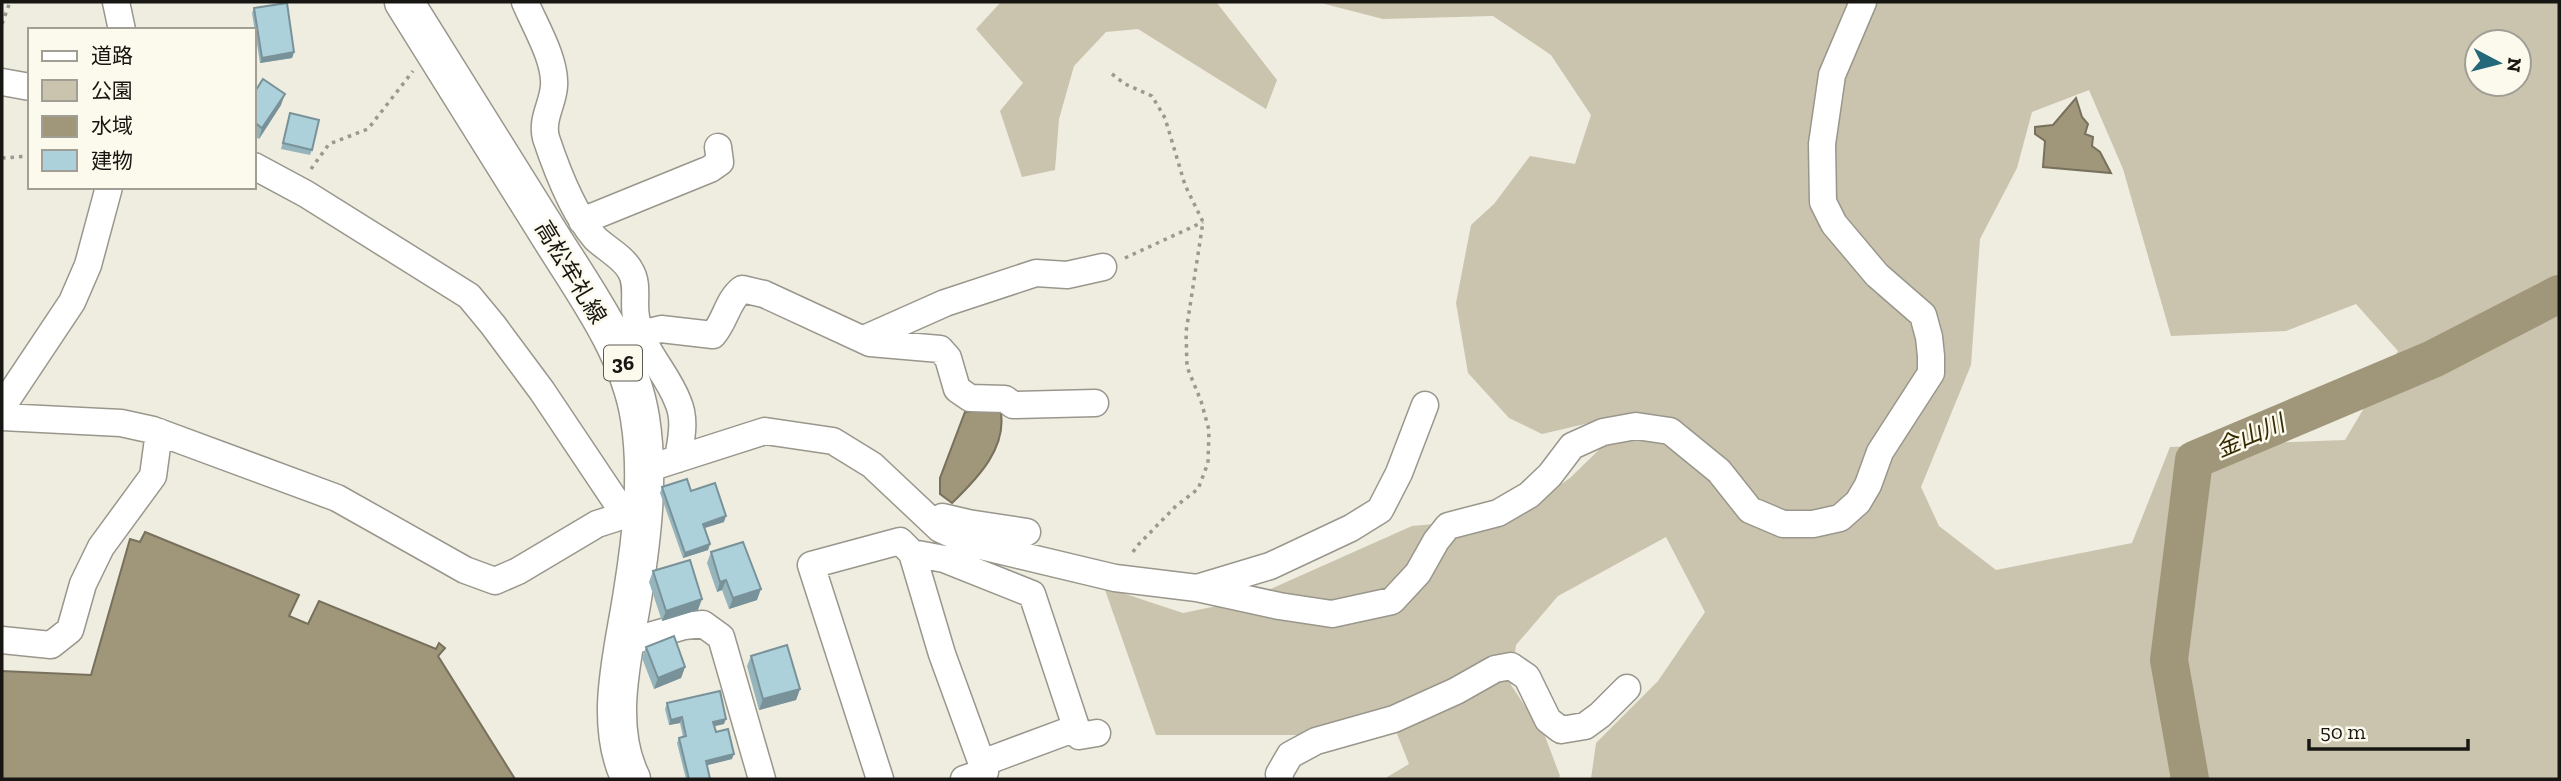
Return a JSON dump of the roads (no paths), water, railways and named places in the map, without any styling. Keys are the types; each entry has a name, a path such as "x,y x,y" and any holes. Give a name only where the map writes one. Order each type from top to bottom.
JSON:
{"main road":[{"name":"高松牟礼線","path":"404,2 607,332 628,375 640,418 660,465 633,518 634,590 619,680 618,724 625,767 631,779"}],"street":[{"path":"117,2 122,28"},
{"path":"525,2 554,69 554,88 545,120 545,135 582,221 595,238 630,269 635,285 636,317 641,334 650,356 678,400 683,425 660,465"},
{"path":"660,465 765,431 833,441 872,465 940,528 973,544 1115,578 1197,588 1279,606 1332,614 1392,601 1418,573 1448,526 1498,513 1529,495 1550,475 1572,446 1604,432 1636,426 1670,430 1719,471 1751,510 1783,524 1813,524 1840,518 1858,502 1868,485 1880,452 1931,373 1929,337 1923,315 1869,266 1834,225 1823,201 1822,144 1832,75 1863,2"},
{"path":"2,82 28,87"},
{"path":"582,221 710,169 720,162 718,147"},
{"path":"2,416 121,423 159,432 337,498 465,570 495,581 518,571 597,524 633,518 542,391 469,296 297,188 256,167"},
{"path":"2,407 72,302 88,265 108,189"},
{"path":"862,340 944,303 1026,276 1036,273 1067,275 1103,267"},
{"path":"641,334 662,330 713,335 722,325 733,297 742,289 764,293 870,343 940,349 948,358 957,389 970,398 1005,399 1013,405 1095,403"},
{"path":"1197,588 1270,566 1351,528 1380,510 1399,473 1425,405"},
{"path":"2,640 51,645 69,631 83,584 101,547 153,476 159,432"},
{"path":"923,513 1027,532"},
{"path":"880,779 811,565 900,541 912,553 973,771 1087,731 1032,594 944,559 912,553"},
{"path":"625,643 684,626 703,624 721,637 762,779"},
{"path":"1280,779 1279,774 1290,755 1298,750 1316,741 1394,719 1456,691 1495,669 1511,666 1527,677 1548,720 1560,730 1585,726 1627,688"}],"water":[{"path":"2076,98 2082,117 2088,124 2085,134 2093,137 2092,146 2100,152 2111,173 2043,167 2045,141 2035,134 2035,127 2053,125"},
{"path":"1000,408 1002,422 996,448 981,472 952,503 940,494 940,478 965,412"},
{"path":"145,532 299,595 289,616 308,624 319,601 436,649 439,643 445,648 438,656 515,779 2,779 2,671 91,675 130,539 140,542"}],"waterway":[{"name":"金山川","path":"2190,779 2169,660 2194,460 2433,359 2559,294"}]}
